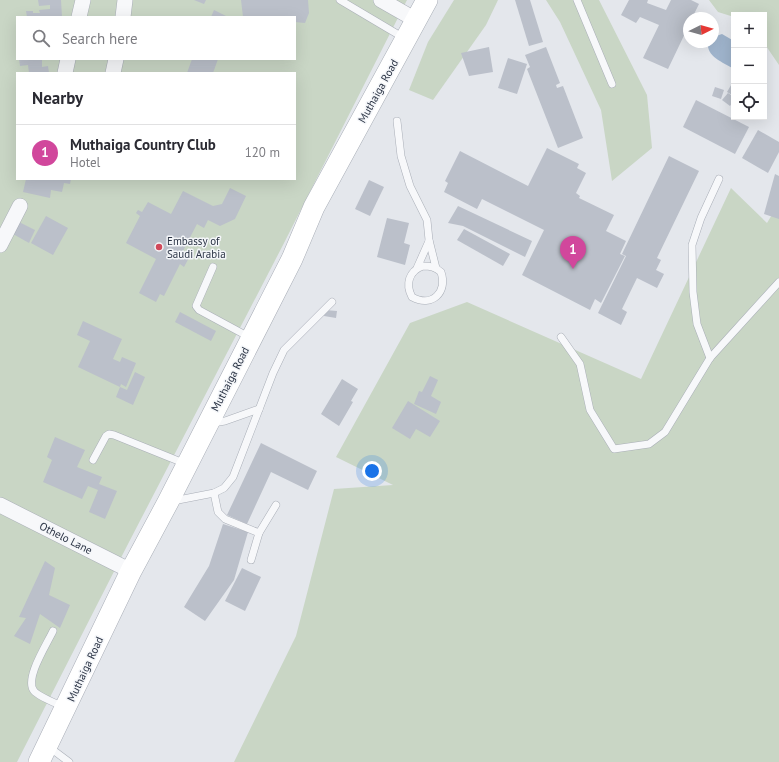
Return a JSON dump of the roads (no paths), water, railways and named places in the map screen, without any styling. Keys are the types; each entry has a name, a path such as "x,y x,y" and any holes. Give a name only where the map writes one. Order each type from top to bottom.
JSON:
{"main road":[{"name":"Muthaiga Road","path":"43,754 131,571 168,502 292,259 314,207 427,0"}],"street":[{"path":"78,16 83,0"},
{"path":"123,16 125,0"},
{"path":"381,0 416,20"},
{"path":"65,72 68,60"},
{"path":"114,72 116,60"},
{"path":"0,245 20,206"},
{"name":"Othelo Lane","path":"0,504 131,571"}],"lane":[{"path":"340,0 406,39"},
{"path":"577,0 612,84"},
{"path":"397,121 401,156 410,186 427,220 429,240 436,268"},
{"path":"710,358 697,324 693,292 692,245 701,218 719,179"},
{"path":"417,268 429,240"},
{"path":"423,266 436,268 441,272 443,277 442,289 434,298 423,301 412,297 408,285 412,272 423,266"},
{"path":"213,267 196,306 199,310 251,338"},
{"path":"561,337 580,364 590,410 614,449 649,444 665,432 710,358 779,282"},
{"path":"168,502 214,493 224,488 233,477 259,408 284,350 332,302"},
{"path":"207,425 225,421 259,408"},
{"path":"92,460 106,436 110,434 187,464"},
{"path":"214,493 218,512 225,519 259,533"},
{"path":"251,560 259,533 276,505"},
{"path":"53,632 31,675 30,685 34,692 66,708"},
{"path":"43,754 69,762"}],"water":[{"path":"722,34 731,39 731,67 712,55 708,48 719,48 719,35"}],"place":[{"name":"Embassy of Saudi Arabia","path":"159,247"},
{"name":"Muthaiga Country Club","path":"573,269"}]}
